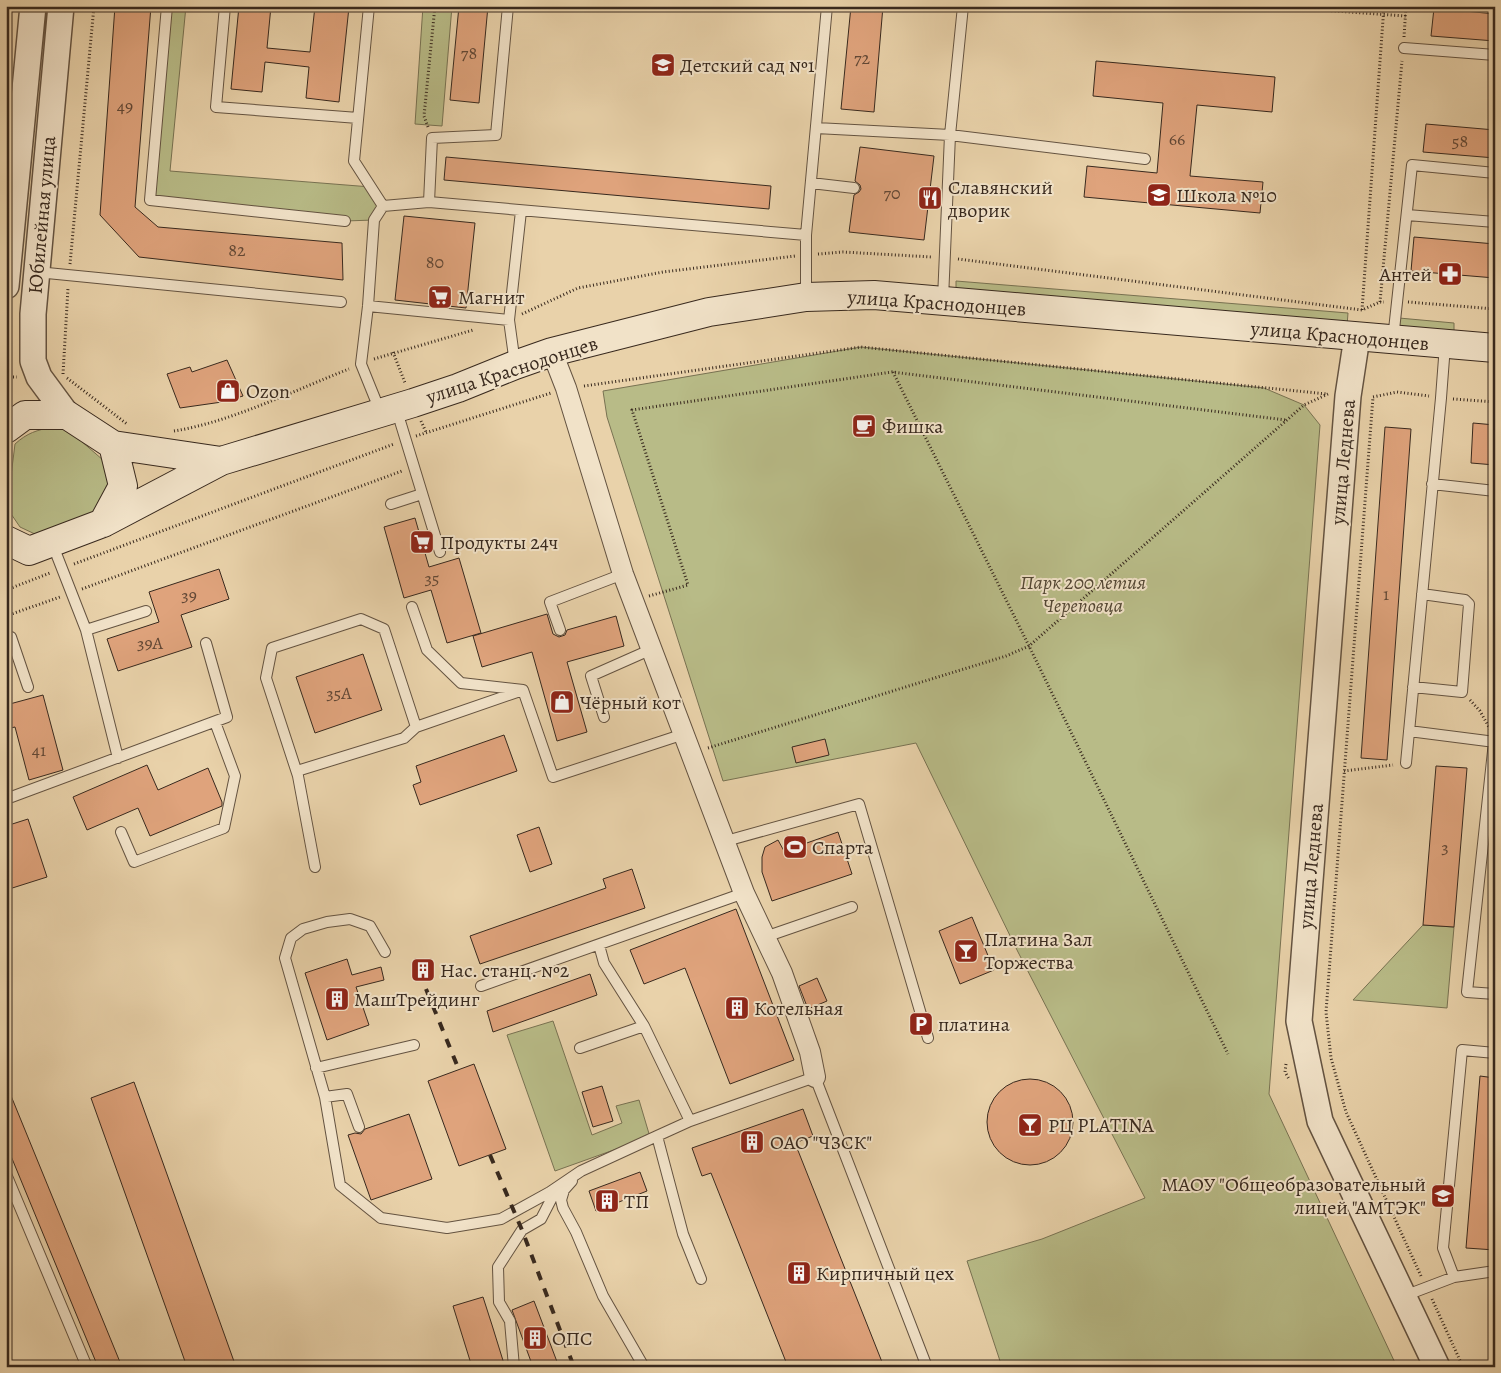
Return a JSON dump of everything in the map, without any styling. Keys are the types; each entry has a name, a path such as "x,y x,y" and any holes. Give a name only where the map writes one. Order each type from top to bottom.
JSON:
{"main road":[{"name":"улица Краснодонцев","path":"23,548 103,524 221,461 458,388 552,352 709,312 806,297 874,295 1495,348"},
{"path":"6,429 25,415 68,415 120,435 123,486 103,524"},
{"name":"улица Краснодонцев","path":"120,435 221,461"}],"street":[{"name":"Юбилейная улица","path":"6,286 18,119 24,93 33,6"},
{"name":"Юбилейная улица","path":"61,6 33,314 33,360 39,376 68,415"},
{"path":"24,93 53,94"},
{"name":"улица Леднева","path":"1357,337 1348,396 1299,1021 1320,1121 1415,1292 1438,1367"},
{"path":"552,352 566,388 624,574 744,893 782,973 810,1052 815,1077"}],"lane":[{"path":"167,6 150,200 345,221"},
{"path":"225,6 216,107 358,118"},
{"path":"369,6 354,161 383,206"},
{"path":"429,202 432,138 496,135 508,6"},
{"path":"806,297 806,235 827,6"},
{"path":"943,302 950,135 963,6"},
{"path":"1404,48 1495,55"},
{"path":"816,128 950,135 1145,159"},
{"path":"1393,340 1412,165 1495,173"},
{"path":"811,184 854,188"},
{"path":"383,206 429,202 806,235"},
{"path":"383,206 374,220 362,364 406,439 440,552"},
{"path":"515,365 509,320 521,211"},
{"path":"1406,215 1495,222"},
{"path":"37,272 341,302"},
{"path":"368,306 509,320"},
{"path":"1406,763 1445,344"},
{"path":"1432,484 1495,491"},
{"path":"391,504 422,494"},
{"path":"23,548 62,568 86,630 118,758"},
{"path":"560,630 550,602 624,574"},
{"path":"1413,687 1462,692 1469,604 1465,600 1422,594"},
{"path":"412,608 427,650 461,682 523,690"},
{"path":"86,630 146,611"},
{"path":"315,867 297,771 266,678 272,648 361,619 384,628 416,727"},
{"path":"6,638 11,637 28,687"},
{"path":"6,799 227,717 206,643"},
{"path":"604,717 591,676 652,649"},
{"path":"297,771 404,738 416,727 523,690"},
{"path":"523,690 553,777 684,734"},
{"path":"121,832 134,862 224,828 235,776 215,722"},
{"path":"1409,732 1494,742 1467,992 1495,994"},
{"path":"726,841 860,804 928,1038"},
{"path":"481,986 744,893"},
{"path":"765,937 852,907"},
{"path":"386,952 370,926 350,919 326,922 303,929 291,938 285,958 325,1097 340,1185 381,1218 447,1228 501,1219 557,1188 581,1171 690,1121 815,1077 927,1367"},
{"path":"599,945 604,963 644,1026 690,1121"},
{"path":"580,1048 644,1026"},
{"path":"316,1068 414,1044"},
{"path":"1454,1277 1443,1248 1462,1050 1495,1053"},
{"path":"325,1097 347,1094 359,1128"},
{"path":"657,1136 683,1234 701,1279"},
{"path":"581,1171 564,1190 561,1200 563,1208 576,1232 603,1296 644,1367"},
{"path":"6,1174 87,1367"},
{"path":"514,1367 510,1321 499,1302 498,1267 522,1230 541,1219 557,1188"},
{"path":"1415,1292 1454,1277 1495,1271"}],"path":[{"path":"94,6 69,275 63,374 120,435"},
{"path":"432,138 424,116 435,6"},
{"path":"1265,6 1406,16"},
{"path":"1362,310 1384,6"},
{"path":"1380,302 1404,48 1406,6"},
{"path":"172,431 192,428 242,412 393,352 509,320 578,288 663,272 806,254 843,252 944,257 1362,310 1380,302 1398,301 1495,309"},
{"path":"6,590 406,439 566,388 861,347 1337,395"},
{"path":"892,372 1029,646 1228,1054"},
{"path":"634,601 688,586 632,410 892,372 1286,420"},
{"path":"1463,1367 1415,1292 1346,1112 1331,1058 1326,1012 1373,398 1397,392 1441,398 1495,402"},
{"path":"691,753 1006,656 1029,646 1286,420 1304,405 1328,394"},
{"path":"6,616 414,466"},
{"path":"1462,692 1480,711 1491,730 1494,742"},
{"path":"1344,771 1406,763"}],"green space":[{"path":"167,6 186,6 170,171 371,187 383,206 374,220 345,221 150,200"},
{"path":"423,6 452,6 442,126 415,124"},
{"path":"956,281 1348,313 1347,326 956,294"},
{"path":"1399,318 1454,323 1454,338 1398,333"},
{"name":"Парк 200 летия Череповца","path":"861,347 1264,388 1304,405 1320,425 1269,1094 1397,1367 1002,1367 967,1261 1042,1239 1145,1198 1018,952 916,743 723,781 607,417 603,391"},
{"path":"53,427 66,428 103,460 112,472 107,509 37,535 20,527 7,508 15,444 33,432"},
{"path":"1423,925 1454,927 1447,1008 1353,1000"},
{"path":"553,1021 592,1135 622,1123 616,1106 639,1100 650,1137 555,1171 507,1035"}],"building":[{"path":"115,6 151,6 135,207 158,227 342,243 343,280 139,257 100,215"},
{"path":"239,6 271,6 267,48 310,52 315,6 349,7 339,102 306,98 309,67 265,62 262,92 231,89"},
{"path":"459,6 488,6 479,103 450,100"},
{"path":"851,6 883,6 874,112 841,109"},
{"path":"1434,8 1495,14 1495,41 1431,36"},
{"path":"1096,61 1275,77 1272,112 1197,105 1190,176 1263,182 1260,213 1084,197 1087,166 1157,173 1163,103 1093,96"},
{"path":"1426,124 1495,130 1495,158 1423,152"},
{"path":"860,147 934,156 924,240 849,232 854,195 861,189 860,185 855,181"},
{"path":"446,157 771,186 769,209 444,180"},
{"path":"404,216 475,223 466,308 395,300"},
{"path":"1414,237 1495,244 1495,278 1411,271"},
{"path":"227,360 243,396 222,402 180,408 167,374 190,367 192,372"},
{"path":"1473,423 1495,425 1495,465 1471,463"},
{"path":"1385,427 1411,429 1387,760 1361,758"},
{"path":"415,518 429,567 459,558 481,633 447,643 431,590 404,598 384,527"},
{"path":"219,569 229,599 181,615 192,647 118,671 107,639 159,622 149,592"},
{"path":"547,614 553,634 559,637 565,635 567,630 616,616 624,646 567,662 587,732 557,741 532,652 482,667 473,636"},
{"path":"363,654 382,710 315,733 296,677"},
{"path":"43,695 63,770 29,780 15,727 6,729 6,705"},
{"path":"504,735 517,771 420,805 413,785 421,782 416,766"},
{"path":"825,739 829,755 796,763 792,747"},
{"path":"147,765 158,790 208,768 222,806 150,836 138,808 87,830 73,797"},
{"path":"1436,766 1467,768 1454,927 1423,925"},
{"path":"28,819 47,877 6,890 6,826"},
{"path":"539,827 552,864 530,872 517,835"},
{"path":"838,832 852,874 772,901 762,872 762,857 765,847 778,840 784,851"},
{"path":"632,869 645,908 480,964 470,936 606,888 603,879"},
{"name":"Котельная","path":"736,909 794,1060 730,1084 685,968 644,984 630,950"},
{"name":"Платина Зал Торжества","path":"972,917 994,970 960,984 939,931"},
{"name":"МашТрейдинг","path":"347,959 352,975 381,967 384,980 356,987 369,1025 327,1040 305,973"},
{"path":"590,974 597,995 493,1032 487,1011"},
{"path":"817,978 827,1001 808,1009 799,986"},
{"path":"474,1064 506,1149 459,1166 428,1081"},
{"path":"1480,1076 1495,1078 1495,1250 1466,1248"},
{"name":"РЦ PLATINA","path":"1030,1079 1046,1082 1054,1086 1066,1098 1070,1106 1073,1122 1070,1138 1066,1146 1054,1158 1046,1162 1030,1165 1014,1162 1006,1158 994,1146 990,1138 987,1122 990,1106 994,1098 1006,1086 1014,1082"},
{"path":"134,1082 236,1367 187,1367 91,1098"},
{"path":"7,1086 122,1367 98,1367 6,1144"},
{"path":"602,1086 613,1121 593,1127 582,1092"},
{"name":"Кирпичный цех","path":"803,1109 813,1136 795,1143 884,1367 788,1367 711,1173 702,1176 692,1148"},
{"path":"409,1114 432,1179 371,1200 348,1135 361,1134 365,1129"},
{"name":"ТП","path":"640,1172 647,1191 596,1211 589,1191"},
{"path":"483,1297 505,1367 472,1367 453,1306"},
{"name":"ОПС","path":"534,1301 559,1367 533,1367 512,1310"}],"railway":[{"path":"426,989 459,1070"},
{"path":"490,1155 522,1230 574,1367"}],"place":[{"name":"Детский сад №1","path":"663,65"},
{"name":"Школа №10","path":"1159,195"},
{"name":"Славянский дворик","path":"930,198"},
{"name":"Антей","path":"1450,274"},
{"name":"Магнит","path":"440,297"},
{"name":"Ozon","path":"228,391"},
{"name":"Фишка","path":"864,426"},
{"name":"Продукты 24ч","path":"422,542"},
{"name":"Чёрный кот","path":"562,702"},
{"name":"Спарта","path":"795,847"},
{"name":"Платина Зал Торжества","path":"966,951"},
{"name":"Нас. станц. №2","path":"423,970"},
{"name":"МашТрейдинг","path":"337,999"},
{"name":"Котельная","path":"737,1008"},
{"name":"платина","path":"921,1024"},
{"name":"РЦ PLATINA","path":"1030,1125"},
{"name":"ОАО \"ЧЗСК\"","path":"752,1142"},
{"name":"МАОУ \"Общеобразовательный лицей \"АМТЭК\"","path":"1443,1196"},
{"name":"ТП","path":"607,1201"},
{"name":"Кирпичный цех","path":"799,1273"},
{"name":"ОПС","path":"535,1338"}]}
